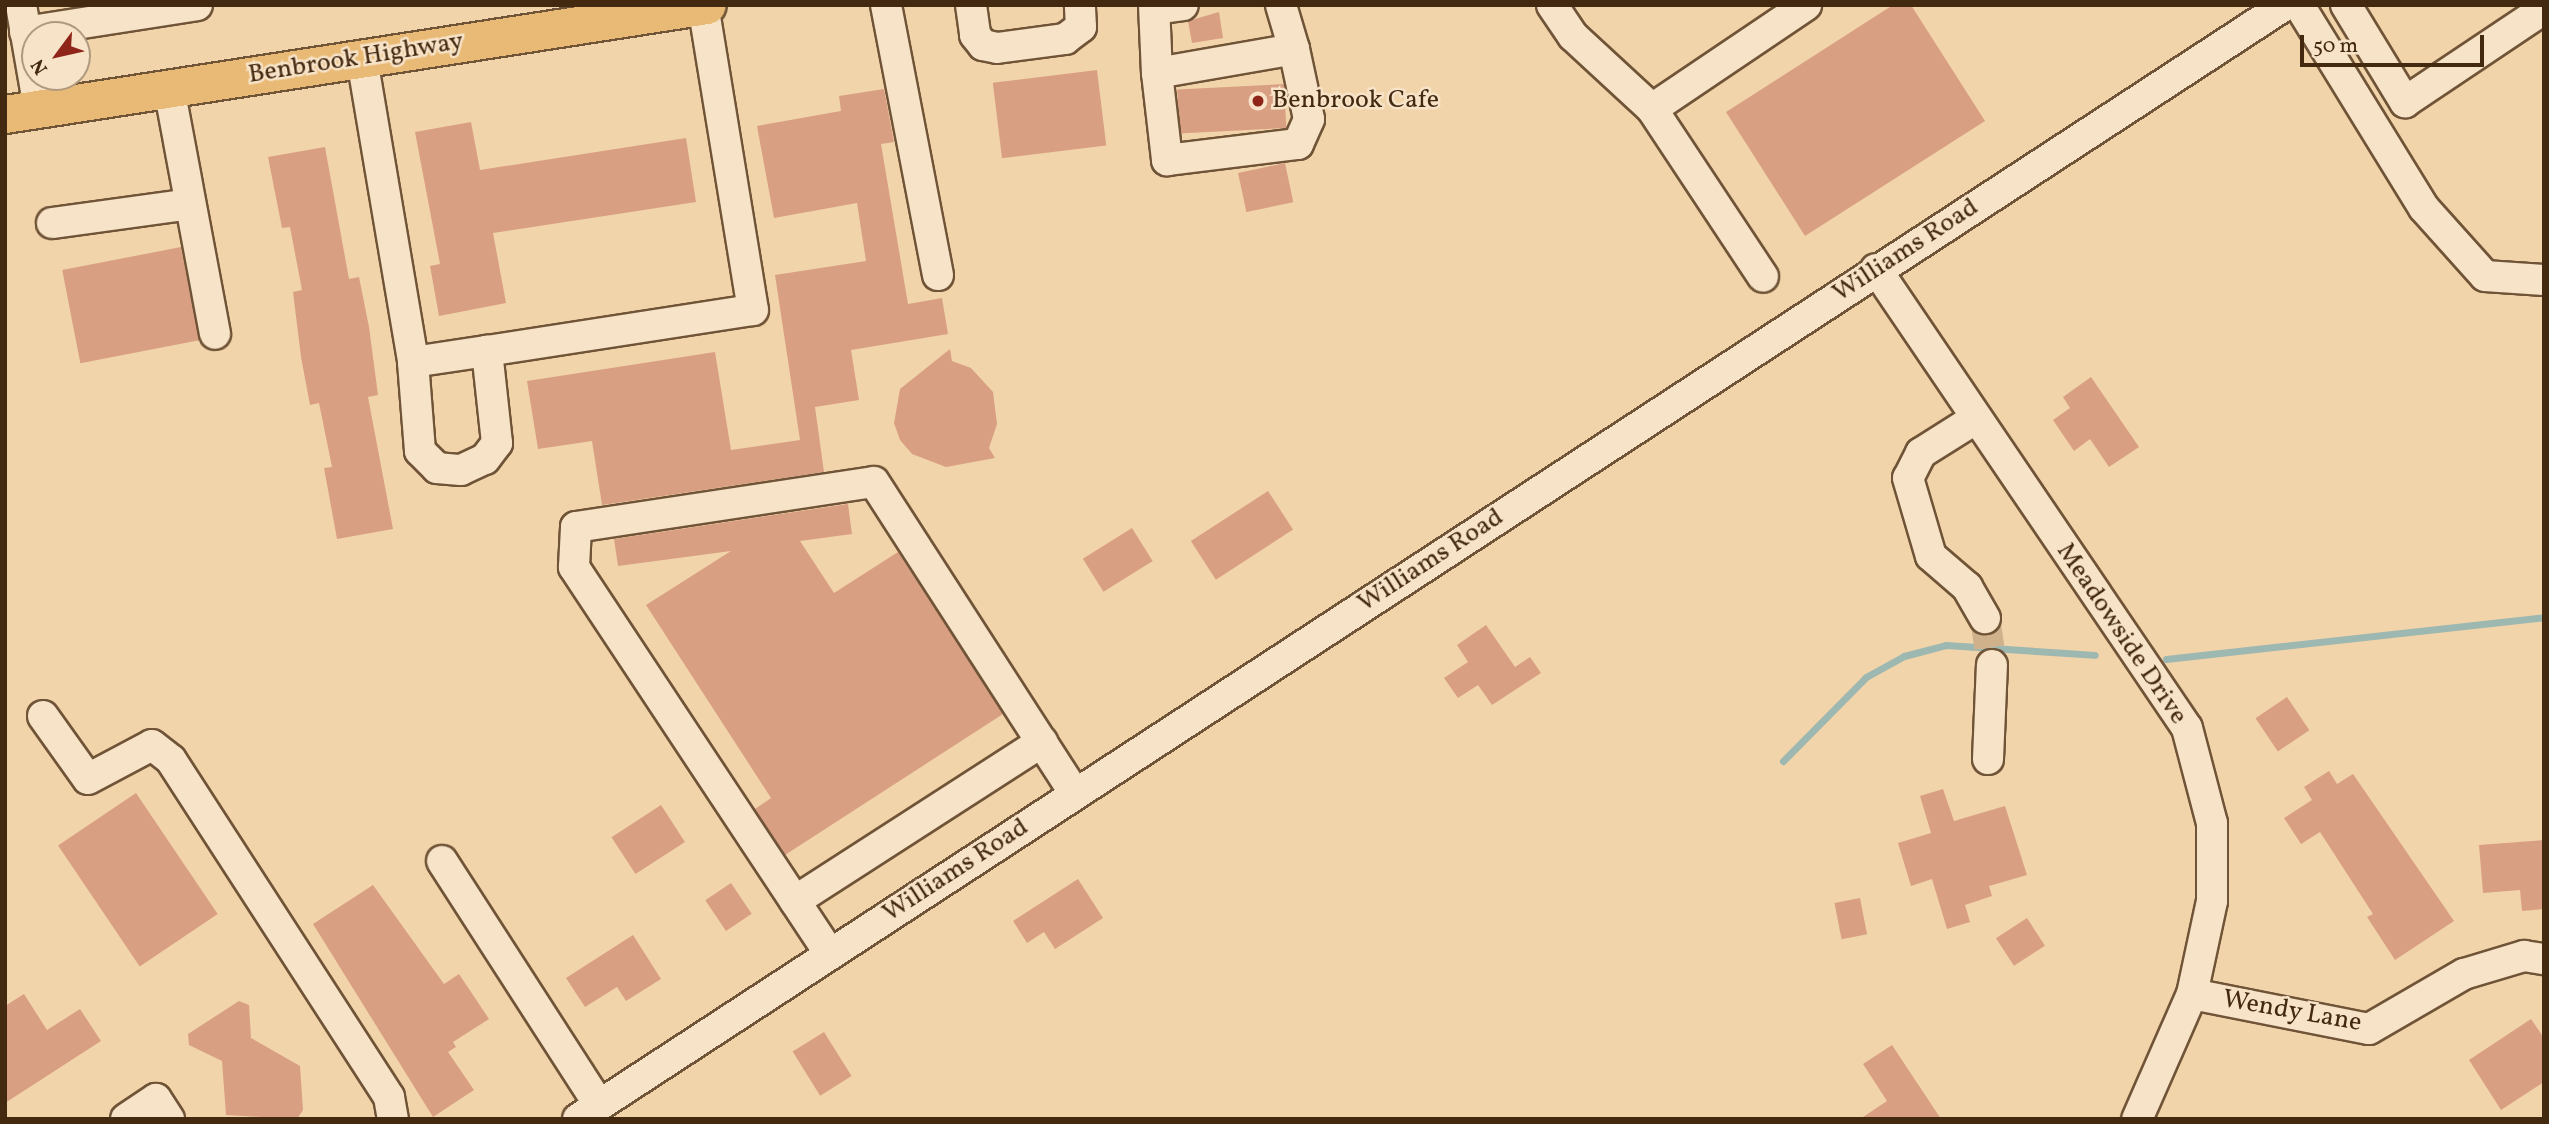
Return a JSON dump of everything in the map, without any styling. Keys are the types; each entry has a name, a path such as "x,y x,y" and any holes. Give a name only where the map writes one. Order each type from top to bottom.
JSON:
{"main road":[{"name":"Benbrook Highway","path":"22,111 705,6"}],"street":[{"path":"22,111 23,19 197,5"},
{"path":"886,5 938,275"},
{"path":"971,5 975,36 997,48 1065,39 1082,27 1080,5"},
{"path":"1164,7 1157,73 1167,160 1298,144 1309,119 1294,49 1281,5"},
{"path":"1552,5 1573,36 1652,108 1763,277"},
{"path":"1652,108 1806,5"},
{"name":"Williams Road","path":"583,1115 1876,269 2285,5"},
{"path":"2299,5 2424,208 2485,276 2544,280"},
{"path":"2346,5 2405,102 2544,9"},
{"path":"413,362 753,310 705,6"},
{"path":"1157,73 1294,49"},
{"path":"362,59 413,362 420,451 437,468 461,470 489,456 497,443 487,351"},
{"path":"169,88 215,334"},
{"path":"52,223 190,204"},
{"name":"Meadowside Drive","path":"1876,269 1975,419 2148,664 2187,728 2211,823 2212,901 2192,994 2137,1119"},
{"path":"1975,419 1921,453 1908,478 1931,556 1967,587 1985,618"},
{"path":"830,954 574,567 576,527 874,482 1075,794"},
{"path":"1988,759 1992,665"},
{"path":"43,716 88,779 152,745 171,760 389,1097 393,1119"},
{"path":"795,901 1042,742"},
{"path":"442,861 583,1115"},
{"name":"Wendy Lane","path":"2192,994 2369,1029 2464,974 2524,956 2544,959"},
{"path":"126,1119 156,1099 169,1119"}],"building":[{"path":"1893,5 1911,5 1985,121 1805,236 1726,112"},
{"path":"1219,12 1223,38 1192,43 1188,21"},
{"path":"1097,70 1106,145 1002,158 993,83"},
{"path":"1284,84 1286,128 1179,134 1177,90"},
{"path":"884,89 894,142 881,144 908,304 942,298 948,334 851,350 859,400 815,407 824,472 602,505 592,441 538,449 527,381 715,352 731,450 800,440 775,275 866,261 857,203 774,218 757,126 841,111 839,96"},
{"path":"471,122 480,170 686,138 696,202 493,233 506,303 439,316 430,266 440,264 415,132"},
{"path":"325,147 349,279 359,277 369,327 378,395 368,397 393,529 337,539 324,468 332,467 319,403 310,405 301,357 293,292 302,290 290,227 282,228 268,157"},
{"path":"1285,163 1293,202 1246,212 1238,173"},
{"path":"181,247 199,340 80,363 62,270"},
{"path":"950,349 952,361 971,368 993,392 997,424 989,448 995,458 946,467 912,454 900,440 894,423 900,389"},
{"path":"2091,377 2139,447 2109,467 2090,439 2074,451 2053,420 2070,408 2063,397"},
{"path":"1268,491 1293,530 1216,580 1191,541"},
{"path":"848,504 852,534 800,541 834,593 898,552 1003,714 785,855 755,809 771,798 646,605 731,551 618,566 614,539"},
{"path":"1132,528 1153,561 1103,592 1083,559"},
{"path":"1486,625 1515,667 1530,657 1541,673 1492,705 1478,685 1458,698 1444,678 1468,662 1457,645"},
{"path":"2287,697 2309,730 2278,751 2255,718"},
{"path":"2329,771 2337,784 2353,774 2454,921 2395,960 2367,917 2373,914 2320,832 2301,844 2284,818 2312,800 2304,787"},
{"path":"1943,789 1954,821 2005,806 2027,875 1989,886 1992,896 1965,905 1970,922 1947,929 1932,879 1911,886 1898,843 1931,833 1920,796"},
{"path":"136,793 218,914 140,967 58,846"},
{"path":"661,805 685,842 635,874 612,837"},
{"path":"2544,840 2544,909 2522,911 2520,890 2483,893 2479,845"},
{"path":"1078,879 1103,918 1055,949 1044,932 1027,943 1013,921"},
{"path":"731,883 752,914 726,931 705,900"},
{"path":"373,885 444,984 459,974 489,1019 453,1042 456,1047 448,1052 474,1090 433,1117 313,924"},
{"path":"1860,898 1867,934 1842,939 1834,903"},
{"path":"2027,918 2045,946 2014,966 1996,938"},
{"path":"633,935 661,979 626,1001 617,987 585,1007 566,978"},
{"path":"24,994 47,1030 80,1009 101,1041 5,1103 5,1006"},
{"path":"239,1001 249,1005 251,1038 300,1066 303,1110 297,1119 226,1115 222,1061 189,1045 188,1034"},
{"path":"2531,1019 2544,1038 2544,1082 2501,1110 2469,1060"},
{"path":"824,1032 852,1076 820,1096 793,1052"},
{"path":"1892,1045 1941,1119 1860,1119 1887,1101 1863,1064"}],"waterway":[{"path":"2166,659 2544,617"},
{"path":"1783,761 1866,677 1904,656 1946,645 2095,655"}],"tunnel":[{"path":"1985,618 1992,665"}],"place":[{"name":"Benbrook Cafe","path":"1258,101"}]}
